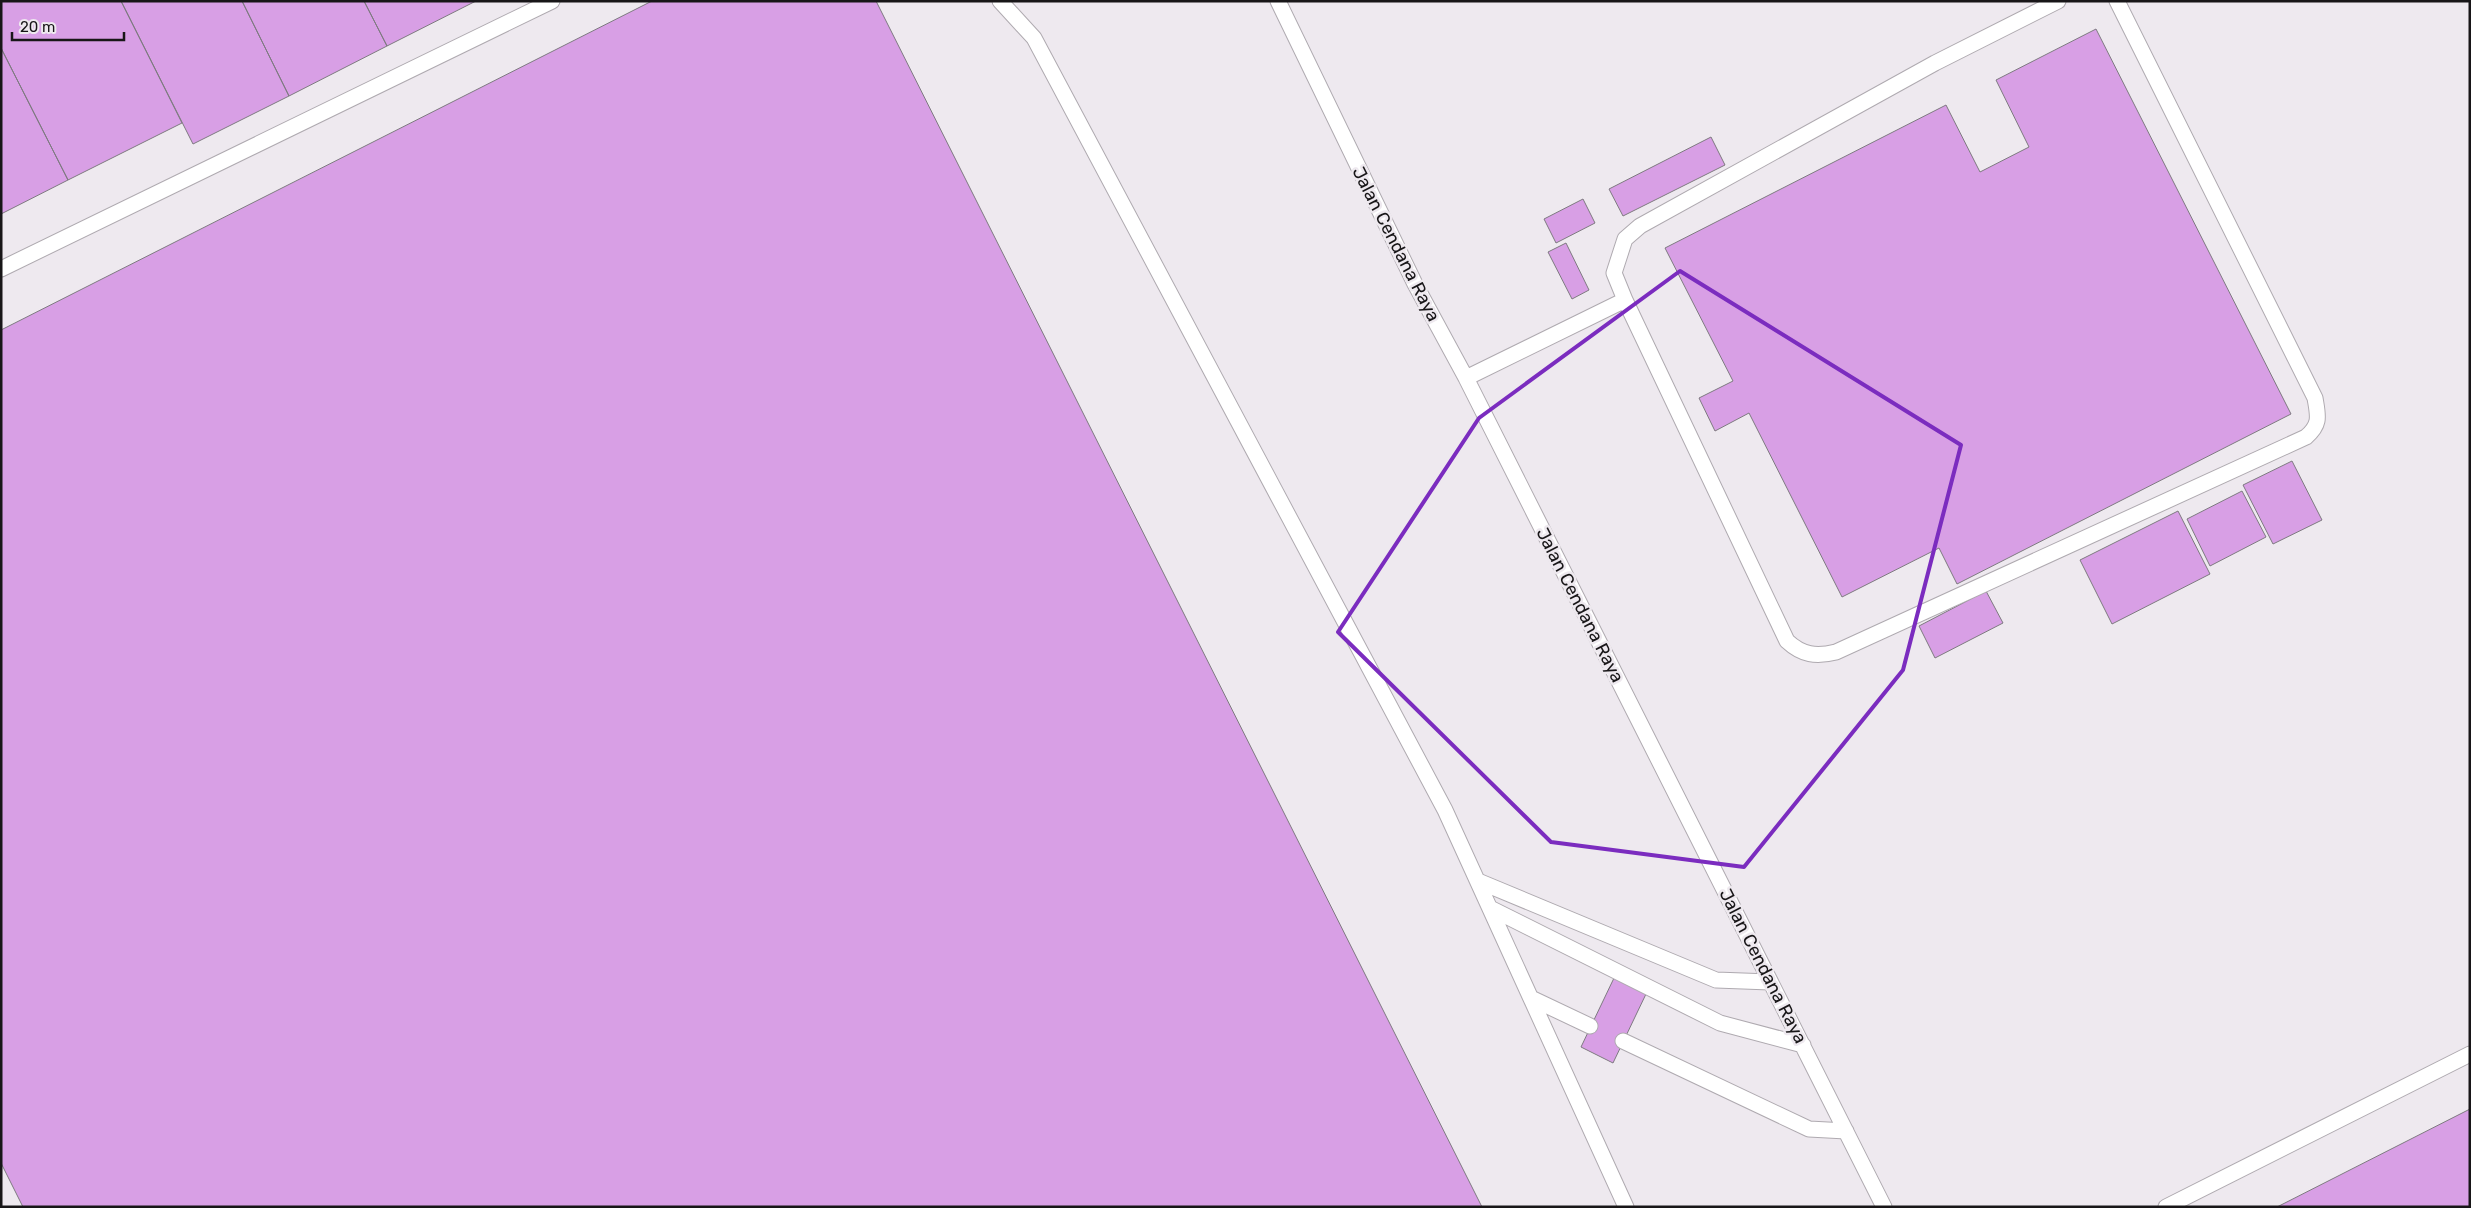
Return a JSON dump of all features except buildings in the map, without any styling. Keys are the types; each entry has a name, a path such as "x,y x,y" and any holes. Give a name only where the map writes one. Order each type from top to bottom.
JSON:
{"lane":[{"path":"1,269 552,1"},
{"path":"1000,1 1034,38 1445,810 1533,999 1626,1207"},
{"name":"Jalan Cendana Raya","path":"1278,1 1415,284 1466,378 1884,1207"},
{"path":"2058,1 1936,63 1640,226 1625,239 1614,273 1625,300 1787,641 1797,651 1810,655 1836,652 2306,437 2316,428 2318,416 2315,398 2117,1"},
{"path":"1466,378 1625,300"},
{"path":"1478,880 1716,980 1770,982"},
{"path":"1490,908 1720,1023 1803,1045"},
{"path":"1533,999 1590,1026"},
{"path":"1623,1041 1809,1129 1846,1131"},
{"path":"2166,1207 2470,1054"}],"highlighted area":[{"path":"1680,271 1961,445 1903,670 1744,867 1551,842 1338,632 1479,418"}]}
